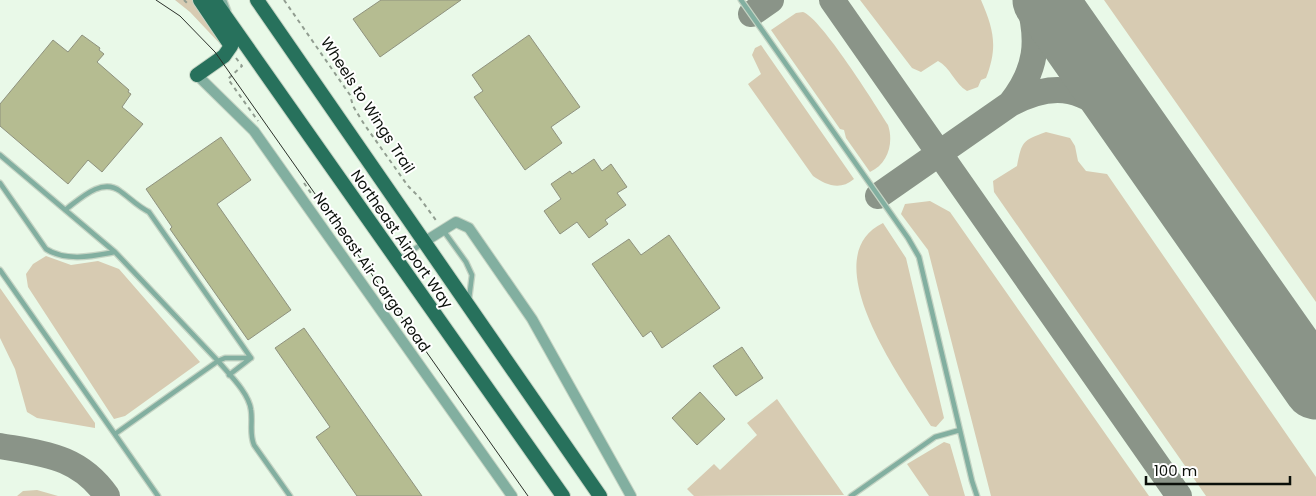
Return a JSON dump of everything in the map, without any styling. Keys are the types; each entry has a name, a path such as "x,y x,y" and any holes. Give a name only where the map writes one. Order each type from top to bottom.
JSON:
{"main road":[{"path":"197,74 224,56 231,46 200,0"},
{"name":"Northeast Airport Way","path":"214,0 563,496"},
{"name":"Northeast Airport Way","path":"257,0 600,496"}],"street":[{"name":"Northeast Air Cargo Road","path":"197,74 254,131 512,496"},
{"path":"424,242 456,222 469,228 536,326 631,496"}],"lane":[{"path":"224,0 244,43"},
{"path":"741,0 914,249 923,270 977,496"},
{"path":"0,155 115,252 218,361 250,405 250,437 254,445 290,496"},
{"path":"0,183 46,249 55,255 68,257 115,252"},
{"path":"65,210 90,191 110,187 119,190 137,206 149,212 251,358"},
{"path":"443,229 472,274 468,305"},
{"path":"397,261 424,242"},
{"path":"0,270 158,496"},
{"path":"115,434 218,361 225,358 251,358"},
{"path":"229,374 251,358"},
{"path":"851,496 935,437 960,430"}],"path":[{"name":"Wheels to Wings Trail","path":"284,0 350,95 353,106 370,132 413,193 419,197 436,219"},
{"path":"230,82 228,78 241,68 241,64"}],"shaded area":[{"path":"175,0 194,0 222,40 223,47 190,12"},
{"path":"860,0 981,0 989,20 993,39 992,57 986,78 981,80 978,87 967,91 946,67 938,61 921,72 912,68"},
{"path":"1104,0 1316,0 1316,302"},
{"path":"803,12 822,29 888,125 890,146 888,152 881,164 870,172 846,138 844,130 840,129 771,30 796,13"},
{"path":"761,45 854,179 849,183 838,186 823,182 813,176 748,84 761,74 752,55 755,48"},
{"path":"1046,132 1070,138 1075,146 1078,161 1086,171 1107,174 1316,477 1316,496 1206,496 994,192 993,181 1017,166 1024,143"},
{"path":"930,201 950,212 1149,496 991,496 928,250 901,214 905,204"},
{"path":"883,223 906,258 944,418 936,427 931,426 885,353 870,322 860,292 856,264 863,240"},
{"path":"46,256 71,265 98,261 119,269 200,362 125,416 114,419 28,287 26,274 33,264"},
{"path":"0,288 95,423 95,428 37,418 27,412 15,369 0,338"},
{"path":"777,399 844,495 694,496 687,489 714,464 720,470 757,435 747,423"},
{"path":"944,442 950,444 965,496 929,496 907,464"},
{"path":"37,490 58,496 17,496 23,491"}],"building":[{"path":"381,0 461,0 380,57 353,19"},
{"path":"82,35 100,48 99,50 104,54 97,62 129,90 128,92 131,94 122,107 143,124 102,172 88,160 68,184 0,126 0,104 53,40 68,52"},
{"path":"529,35 580,107 551,127 562,143 525,170 474,97 483,91 472,75"},
{"path":"221,137 251,180 217,204 291,310 248,340 170,229 172,227 146,189"},
{"path":"594,159 602,171 611,164 627,187 617,193 626,205 605,220 608,224 589,238 577,222 560,234 544,211 561,199 551,184 570,171 572,174"},
{"path":"669,235 720,308 662,348 651,331 643,337 592,264 629,239 641,255"},
{"path":"304,328 422,496 357,496 316,437 330,427 275,348"},
{"path":"742,347 763,378 736,396 713,366"},
{"path":"700,392 725,419 697,445 672,418"}],"taxiway":[{"path":"751,14 771,0"},
{"path":"832,0 1179,496"},
{"path":"1010,104 1026,79 1034,55 1034,29 1028,0"},
{"path":"878,196 1010,104 1029,95 1046,91 1061,90 1074,92 1102,105 1133,126"},
{"path":"0,446 46,455 73,465 85,472 107,496"}],"runway":[{"path":"1045,0 1316,387"}],"tram line":[{"path":"156,0 180,16 215,52 528,496"}]}
